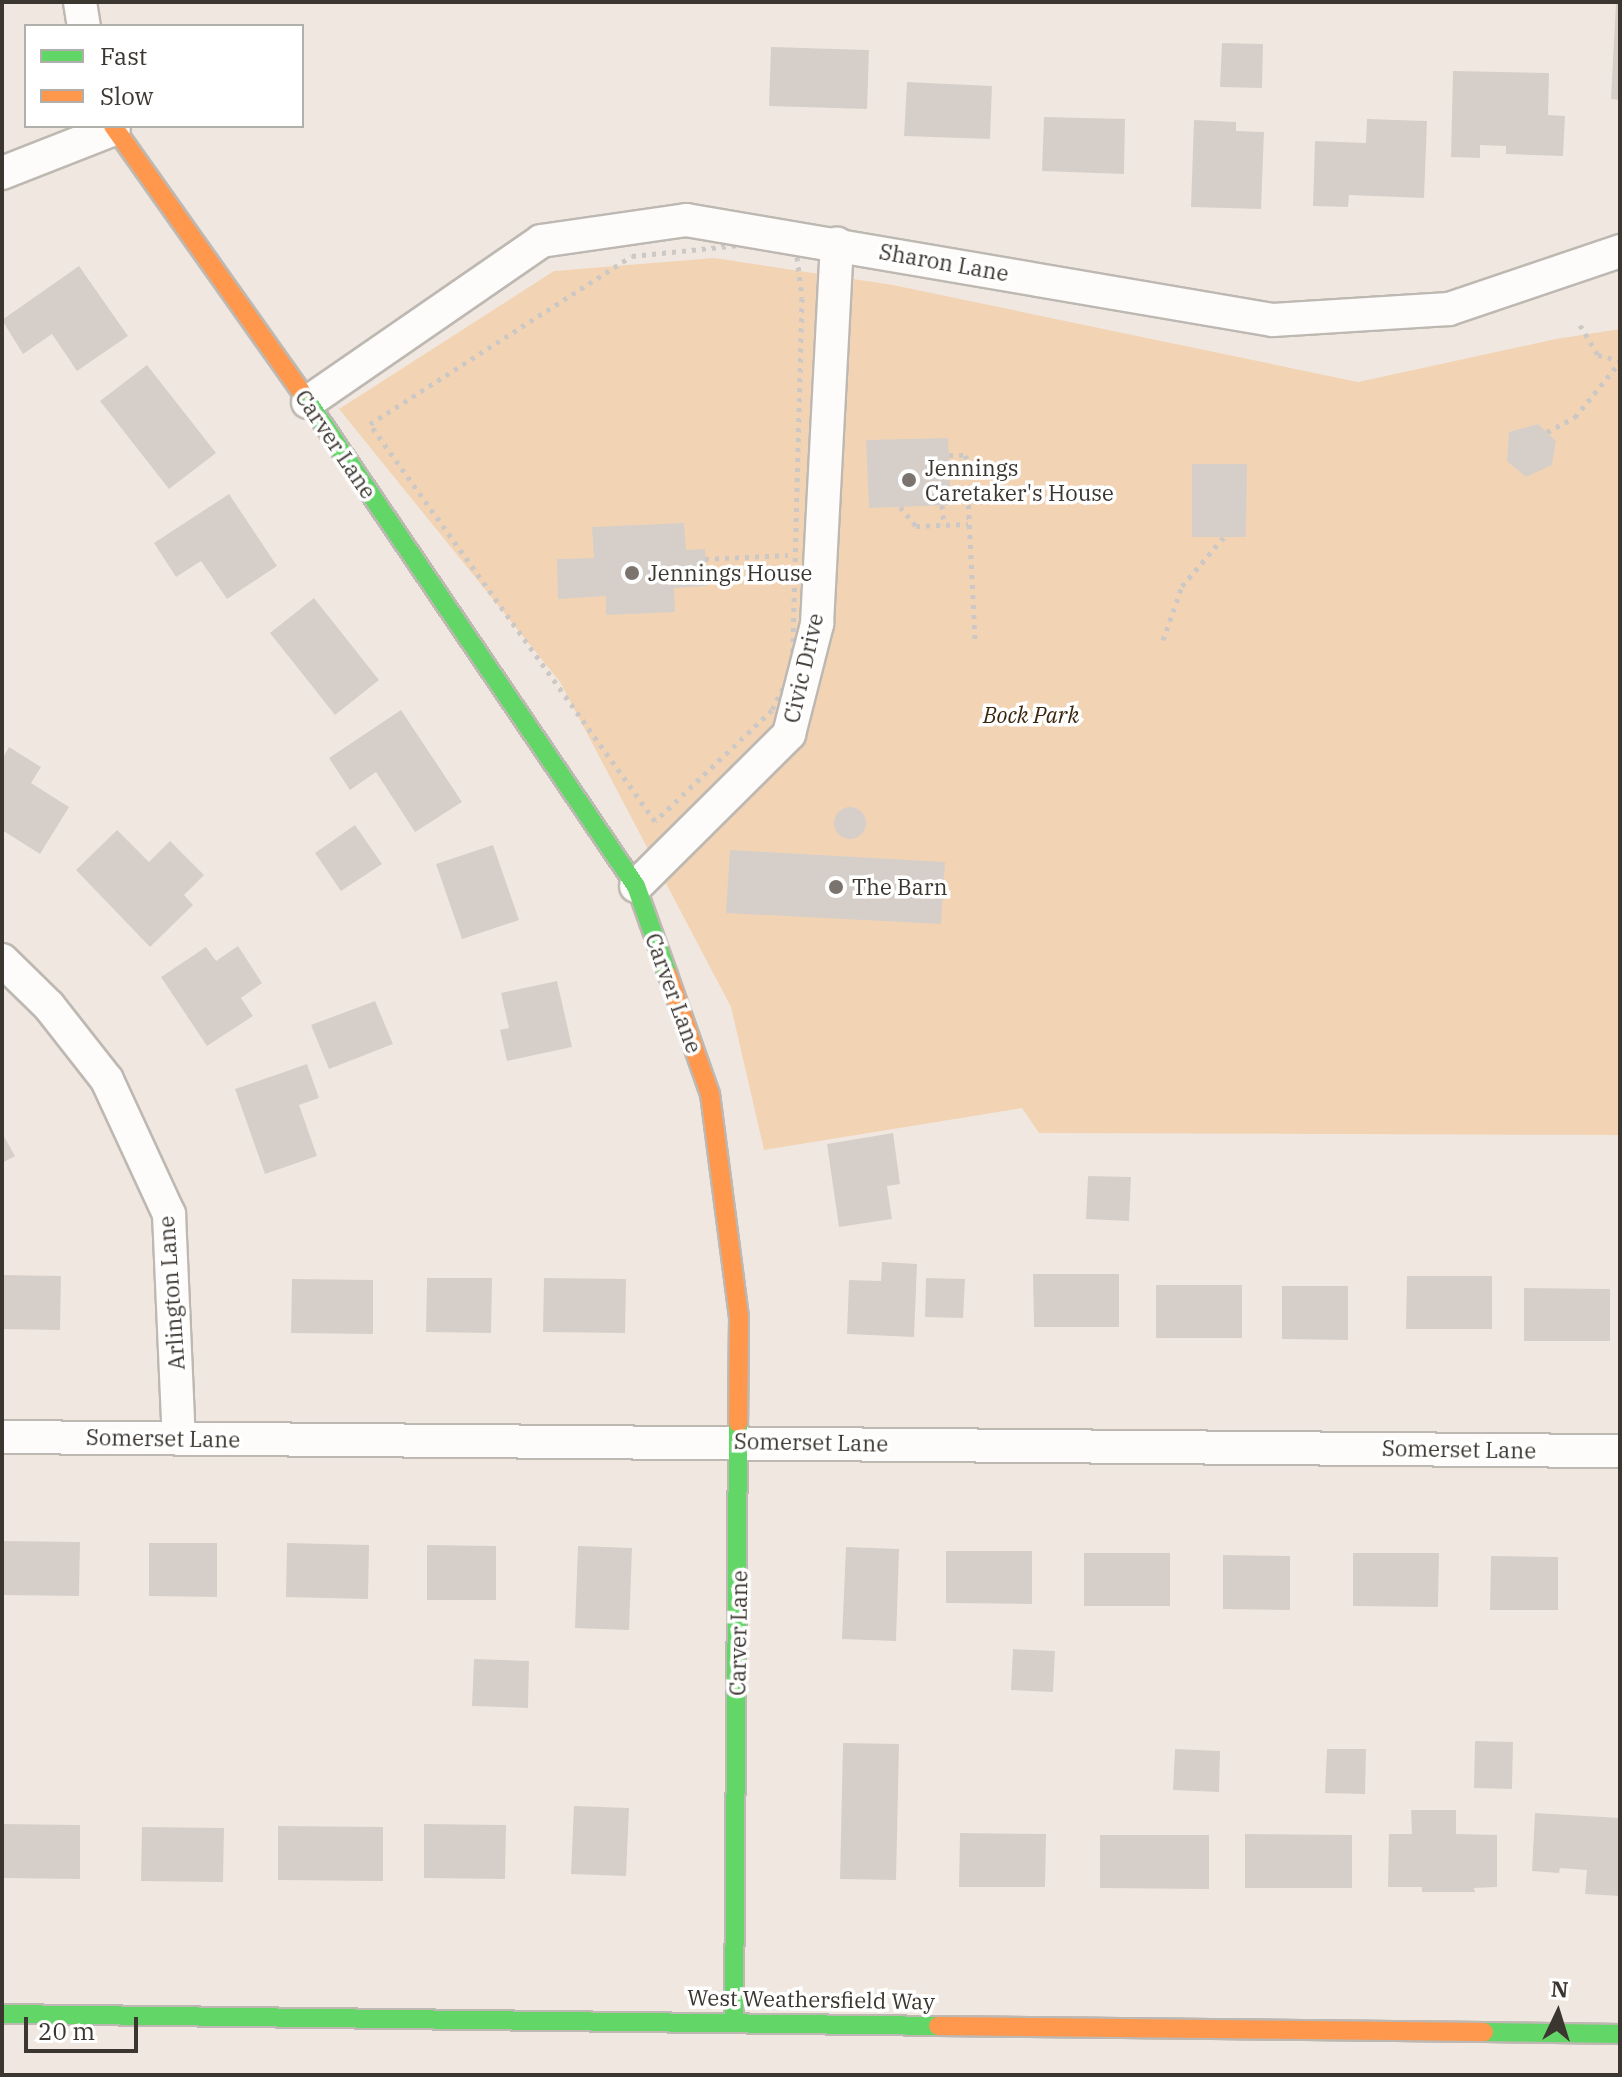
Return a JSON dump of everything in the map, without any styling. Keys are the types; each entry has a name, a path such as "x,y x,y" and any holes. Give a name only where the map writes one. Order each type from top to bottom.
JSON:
{"street":[{"path":"80,2 84,24"},
{"path":"2,173 111,128"},
{"name":"Carver Lane","path":"114,128 308,402 636,886 710,1094 739,1317 734,2022"},
{"name":"Sharon Lane","path":"308,402 541,241 686,220 1273,320 1449,309 1620,251"},
{"name":"Civic Drive","path":"636,886 789,734 817,624 837,244"},
{"name":"Arlington Lane","path":"2,960 49,1006 107,1080 169,1214 179,1439"},
{"name":"Somerset Lane","path":"2,1437 1620,1451"},
{"name":"West Weathersfield Way","path":"2,2014 1620,2034"}],"path":[{"path":"705,559 797,555 792,670 772,710 655,821 370,424 632,256 770,242"},
{"path":"1547,432 1575,417 1620,362 1598,355 1580,325"},
{"path":"949,455 966,455 975,641"},
{"path":"942,505 944,525"},
{"path":"900,507 916,526 968,524"},
{"path":"1163,640 1182,586 1224,537"}],"green space":[{"name":"Bock Park","path":"714,258 893,285 1358,382 1556,339 1620,329 1620,1135 1039,1133 1022,1108 764,1150 731,1007 560,682 339,409 554,271"}],"building":[{"path":"1616,2 1620,2 1620,100 1611,99"},
{"path":"1222,43 1263,44 1262,88 1220,87"},
{"path":"771,47 869,50 867,109 769,106"},
{"path":"1453,71 1549,73 1548,115 1565,116 1563,156 1506,154 1506,146 1480,145 1480,158 1451,157"},
{"path":"907,82 992,86 990,139 904,136"},
{"path":"1044,117 1125,119 1124,174 1042,171"},
{"path":"1367,119 1427,121 1424,198 1349,195 1348,207 1313,206 1315,141 1366,143"},
{"path":"1194,120 1236,122 1236,131 1264,132 1261,209 1191,207"},
{"path":"79,266 128,336 77,371 52,334 23,354 2,320"},
{"path":"147,365 216,453 169,489 100,401"},
{"path":"1538,424 1556,441 1552,465 1526,477 1507,461 1509,432"},
{"name":"Jennings Caretaker's House","path":"948,438 951,505 869,508 866,440"},
{"path":"1192,464 1247,464 1246,537 1192,537"},
{"path":"229,494 277,566 227,599 201,561 176,577 154,543"},
{"name":"Jennings House","path":"684,523 686,550 705,549 707,586 674,588 675,612 606,615 606,596 558,599 557,559 594,558 592,527"},
{"path":"314,598 379,680 335,715 270,633"},
{"path":"401,710 462,802 415,832 376,772 350,790 329,758"},
{"path":"9,747 41,767 31,783 69,807 40,854 2,830 2,759"},
{"path":"850,807 862,811 866,823 862,835 850,839 838,835 834,823 838,811"},
{"path":"355,825 382,864 341,891 315,853"},
{"path":"117,830 149,862 170,841 204,875 184,895 193,905 150,947 76,870"},
{"path":"493,845 519,920 462,939 436,864"},
{"name":"The Barn","path":"730,850 945,862 941,924 726,913"},
{"path":"238,946 262,983 241,998 253,1016 207,1046 161,977 206,947 216,961"},
{"path":"557,981 572,1047 507,1061 500,1030 509,1028 501,993"},
{"path":"375,1001 393,1044 329,1069 311,1025"},
{"path":"307,1064 319,1098 299,1105 317,1156 265,1174 235,1089"},
{"path":"2,1133 15,1156 2,1163"},
{"path":"893,1133 900,1184 887,1186 892,1219 839,1227 827,1144"},
{"path":"1088,1176 1131,1177 1129,1221 1086,1219"},
{"path":"882,1262 917,1264 914,1337 847,1334 849,1280 881,1281"},
{"path":"1033,1274 1119,1274 1119,1327 1034,1327"},
{"path":"2,1275 61,1276 60,1330 2,1329"},
{"path":"1407,1276 1492,1276 1492,1329 1406,1329"},
{"path":"427,1278 492,1278 491,1333 426,1332"},
{"path":"544,1278 626,1279 625,1333 543,1332"},
{"path":"926,1278 965,1279 963,1318 925,1317"},
{"path":"292,1279 373,1280 373,1334 291,1333"},
{"path":"1156,1285 1242,1285 1242,1338 1156,1338"},
{"path":"1282,1286 1348,1286 1348,1340 1282,1339"},
{"path":"1524,1288 1610,1289 1610,1341 1524,1341"},
{"path":"2,1541 80,1542 79,1596 2,1595"},
{"path":"149,1543 217,1543 217,1597 149,1596"},
{"path":"287,1543 369,1545 368,1599 286,1597"},
{"path":"427,1545 496,1546 496,1600 427,1600"},
{"path":"578,1546 632,1548 629,1630 575,1628"},
{"path":"846,1547 899,1549 896,1641 842,1639"},
{"path":"946,1551 1032,1551 1032,1604 946,1603"},
{"path":"1084,1553 1170,1553 1170,1606 1084,1606"},
{"path":"1353,1553 1439,1553 1438,1607 1353,1606"},
{"path":"1223,1555 1290,1556 1290,1610 1223,1609"},
{"path":"1491,1556 1558,1557 1558,1610 1490,1610"},
{"path":"1013,1649 1055,1651 1053,1692 1011,1690"},
{"path":"474,1659 529,1661 528,1708 472,1706"},
{"path":"1475,1741 1513,1742 1512,1789 1474,1788"},
{"path":"843,1743 899,1744 896,1880 840,1879"},
{"path":"1175,1749 1220,1751 1219,1792 1173,1790"},
{"path":"1327,1749 1366,1749 1365,1794 1325,1793"},
{"path":"574,1806 629,1808 626,1876 571,1874"},
{"path":"1411,1810 1456,1810 1456,1834 1497,1835 1497,1887 1474,1888 1475,1892 1422,1892 1422,1887 1388,1887 1389,1834 1412,1834"},
{"path":"1535,1813 1620,1818 1620,1896 1585,1894 1587,1870 1560,1868 1559,1873 1532,1871"},
{"path":"2,1824 80,1825 80,1879 2,1878"},
{"path":"424,1824 506,1825 505,1879 424,1878"},
{"path":"278,1826 383,1827 383,1881 278,1880"},
{"path":"142,1827 224,1828 223,1882 141,1881"},
{"path":"960,1833 1046,1834 1045,1887 959,1887"},
{"path":"1245,1834 1352,1835 1352,1888 1245,1888"},
{"path":"1100,1835 1209,1835 1209,1889 1100,1888"}],"traffic: fast":[{"path":"300,390 636,886 668,975"},
{"path":"734,2022 738,1423"},
{"path":"2,2014 938,2026"},
{"path":"1484,2032 1620,2034"}],"traffic: slow":[{"path":"114,128 300,390"},
{"path":"668,975 710,1094 739,1317 738,1423"},
{"path":"938,2026 1484,2032"}],"place":[{"name":"Jennings Caretaker's House","path":"909,480"},
{"name":"Jennings House","path":"632,573"},
{"name":"The Barn","path":"836,887"}]}
